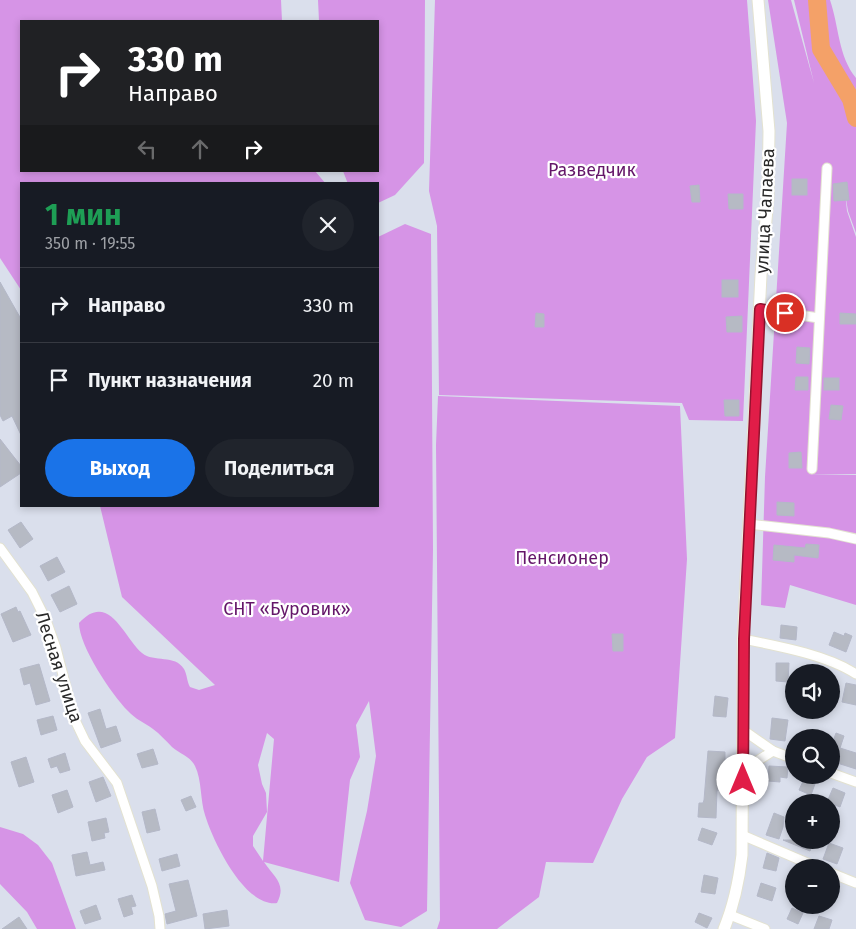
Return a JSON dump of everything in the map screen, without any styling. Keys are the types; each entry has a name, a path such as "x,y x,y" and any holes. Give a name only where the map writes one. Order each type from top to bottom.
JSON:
{"street":[{"name":"улица Чапаева","path":"724,929 730,915 740,876 748,524 768,198 769,131 758,0"},
{"path":"812,469 827,168"},
{"path":"760,309 819,318"},
{"path":"748,524 829,533 856,539"},
{"name":"Лесная улица","path":"0,548 32,592 46,620 56,648 74,718 84,741 117,783 152,886 160,929"},
{"path":"744,639 842,665 856,674"},
{"path":"743,730 773,751 785,756"},
{"path":"743,770 773,751"},
{"path":"840,776 856,782"},
{"path":"742,835 798,859"},
{"path":"840,877 856,883"},
{"path":"730,915 765,929"}],"green space":[{"path":"0,0 281,0 282,20 20,20 20,172 316,172 324,182 20,182 20,288 0,258"},
{"path":"318,0 425,0 424,163 395,195 379,203 379,182 347,182 343,172 379,172 379,20 319,20"},
{"name":"Разведчик","path":"435,0 747,0 756,121 743,421 689,420 682,403 439,395 437,226 429,191"},
{"path":"768,0 791,0 814,83 794,0 830,0 842,51 856,78 856,233 848,211 845,193 847,211 856,237 856,474 806,475 856,475 856,605 790,585 785,608 761,605 765,477 787,123"},
{"name":"СНТ «Буровик»","path":"405,224 431,234 433,549 427,911 401,927 365,920 350,883 367,811 376,756 369,701 356,725 360,757 350,780 339,882 264,862 280,886 281,891 277,903 265,901 253,895 242,884 223,855 209,826 202,803 199,777 193,763 121,704 105,682 84,644 79,623 90,614 99,612 107,614 115,620 142,653 152,658 170,660 180,664 185,671 190,687 199,690 215,685 122,597 100,507 379,507 379,237","holes":["267,733 274,739 263,861 253,846 253,836 267,812 266,793 258,765"]},
{"name":"Пенсионер","path":"438,396 680,406 687,559 675,738 647,757 622,799 593,863 546,862 539,897 497,929 437,929 440,920 436,445"},
{"path":"0,827 23,834 38,845 52,863 76,929 37,929 27,912 0,884"}],"building":[{"path":"792,179 807,179 807,195 792,195"},
{"path":"847,182 849,200 834,201 833,184"},
{"path":"699,185 700,202 692,202 690,186"},
{"path":"728,194 743,194 743,209 729,209"},
{"path":"722,280 738,280 738,297 722,297"},
{"path":"0,282 20,317 20,433 12,416 3,421 0,415"},
{"path":"536,313 544,314 544,327 535,327"},
{"path":"840,313 856,314 856,324 840,324"},
{"path":"742,316 742,332 727,332 726,317"},
{"path":"797,347 810,348 809,364 796,363"},
{"path":"796,377 808,377 808,390 795,390"},
{"path":"824,378 839,378 839,390 824,390"},
{"path":"724,400 739,400 739,416 725,416"},
{"path":"831,405 843,406 841,420 829,419"},
{"path":"0,439 20,465 20,474 0,487"},
{"path":"801,452 802,468 789,468 789,453"},
{"path":"777,502 794,503 794,516 777,515"},
{"path":"21,522 33,539 20,548 8,530"},
{"path":"806,544 819,545 818,558 794,555 794,562 773,560 774,545 805,548"},
{"path":"57,557 65,572 48,581 40,566"},
{"path":"69,586 77,604 60,612 51,595"},
{"path":"16,607 18,612 20,611 31,635 13,642 1,614"},
{"path":"781,625 797,627 796,640 780,638"},
{"path":"834,632 844,636 845,633 852,636 846,652 829,645"},
{"path":"612,634 623,634 623,651 613,651"},
{"path":"776,663 789,663 785,664 785,682 776,681"},
{"path":"39,664 50,701 36,705 30,683 24,685 20,669"},
{"path":"846,683 856,685 856,705 842,702"},
{"path":"715,696 728,698 726,717 713,716"},
{"path":"100,709 106,729 116,726 121,741 101,748 88,713"},
{"path":"53,716 57,730 41,735 37,720"},
{"path":"772,718 788,720 787,729 785,729 785,741 770,739"},
{"path":"840,734 844,736 840,748"},
{"path":"840,748 856,753 856,769 840,764"},
{"path":"153,749 158,764 142,768 137,754"},
{"path":"708,751 725,752 725,771 721,770 721,790 717,790 716,818 698,817 699,803 703,803 704,800"},
{"path":"65,753 70,770 60,773 57,766 51,768 48,759"},
{"path":"26,757 34,782 19,787 11,762"},
{"path":"769,766 785,767 785,778 780,777 780,782 768,781"},
{"path":"103,777 111,796 96,802 89,782"},
{"path":"802,784 815,784 811,794 799,790"},
{"path":"833,788 845,793 840,807 840,794 830,794"},
{"path":"67,790 73,807 58,813 52,795"},
{"path":"191,796 196,807 186,811 181,800"},
{"path":"155,809 160,830 147,833 142,812"},
{"path":"774,813 784,817 779,839 766,835"},
{"path":"106,818 109,832 104,833 105,838 92,841 88,822"},
{"path":"702,828 717,833 712,845 698,840"},
{"path":"843,848 839,859 823,859 827,849"},
{"path":"87,852 90,865 103,862 105,870 76,876 72,855"},
{"path":"767,853 779,858 776,871 763,868"},
{"path":"177,854 180,866 162,871 159,859"},
{"path":"704,875 718,878 715,894 701,892"},
{"path":"188,880 197,916 167,924 165,914 176,911 169,884"},
{"path":"761,883 776,888 772,901 757,896"},
{"path":"132,895 136,906 131,907 133,914 124,917 118,899"},
{"path":"96,905 101,919 85,924 80,911"},
{"path":"227,910 229,926 205,929 203,914"},
{"path":"699,913 712,918 707,928 695,922"},
{"path":"789,914 803,914 798,924 787,919"},
{"path":"819,916 832,920 829,929 814,929"},
{"path":"19,917 27,929 2,929"}],"waterway":[{"path":"817,0 821,49 851,99 856,118"}],"route":[{"path":"743,780 744,639 760,309 785,313"}]}
